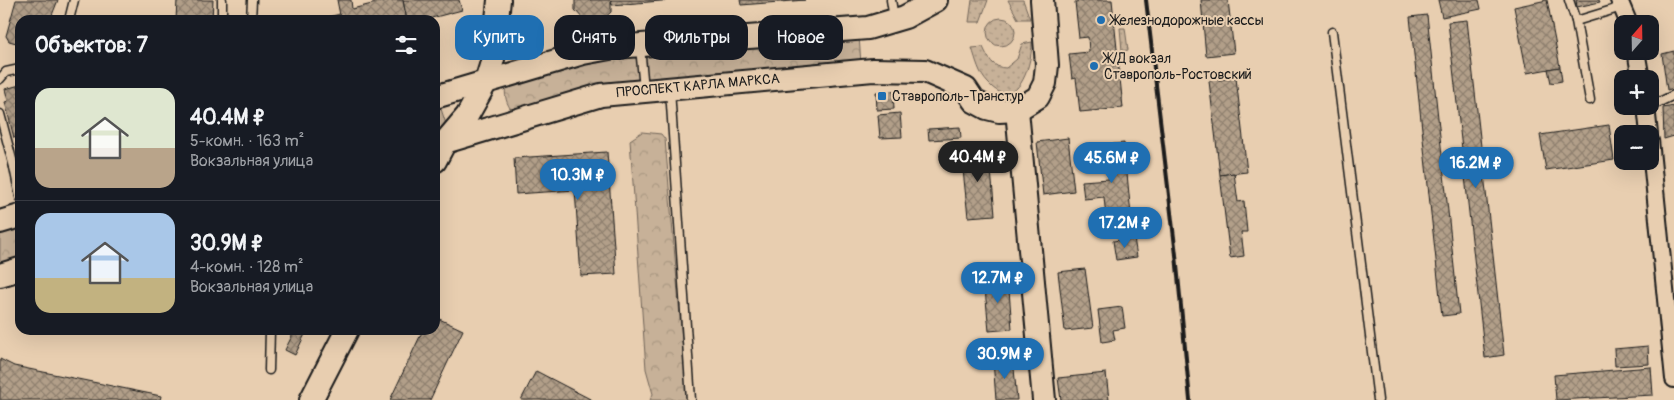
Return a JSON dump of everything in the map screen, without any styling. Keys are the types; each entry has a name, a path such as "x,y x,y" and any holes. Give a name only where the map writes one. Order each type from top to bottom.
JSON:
{"main road":[{"path":"440,148 467,116 486,82 493,58 499,0"},
{"path":"440,96 584,53 640,45 868,28 893,11 936,0"},
{"path":"1042,0 1047,65 1045,83 1038,97 1017,110 1044,400"},
{"name":"ПРОСПЕКТ КАРЛА МАРКСА","path":"440,149 601,95 644,89 873,70 925,72 966,89 974,101 987,108 999,111 1017,110"},
{"path":"0,222 15,218"},
{"path":"0,275 15,270"},
{"path":"311,400 344,335"}],"street":[{"path":"1620,3 1625,15"},
{"path":"1653,170 1674,379"}],"lane":[{"path":"70,15 74,0"},
{"path":"222,0 222,15"},
{"path":"252,0 252,15"},
{"path":"1569,0 1576,22 1590,100"},
{"path":"1576,22 1620,3"},
{"path":"1332,32 1378,400"},
{"path":"640,45 644,89"},
{"path":"0,79 6,72 15,69"},
{"path":"670,87 691,400"},
{"path":"1659,102 1674,95"},
{"path":"0,114 15,160"},
{"path":"269,370 270,335"}],"green space":[{"path":"972,0 988,0 980,22 969,22"},
{"path":"1008,0 1023,0 1030,19 1018,19"},
{"path":"1001,18 1011,22 1015,32 1011,42 1001,46 991,42 987,32 991,22"},
{"path":"1120,28 1125,28 1128,50 1122,51"},
{"path":"859,36 861,64 513,112 505,96 506,84 586,60 635,60 635,56 645,55 645,60 748,60 748,46 758,45 758,60 843,60 843,37"},
{"path":"1032,42 1026,74 1015,90 1007,93 998,91 988,83 978,67 972,48 983,47 994,64 1001,68 1006,68 1017,59 1022,44"},
{"path":"440,109 441,109 446,124 440,133"},
{"path":"642,132 661,134 665,139 687,400 650,400 653,394 646,369 630,140"},
{"path":"15,226 15,258 0,263 0,231"}],"building":[{"path":"16,0 58,0 52,15 15,15 15,43 9,41 6,36"},
{"path":"177,0 213,0 212,15 176,15"},
{"path":"337,0 351,0 352,9 388,0 403,0 406,15 340,15"},
{"path":"403,0 459,0 462,10 440,16 406,15"},
{"path":"575,0 611,0 611,12 608,15 580,15 575,10"},
{"path":"611,0 673,0 612,5"},
{"path":"740,0 805,0 741,5"},
{"name":"Ж/Д вокзал Ставрополь-Ростовский","path":"1084,0 1112,0 1123,108 1080,112 1076,78 1072,79 1069,54 1089,52 1088,37 1079,38 1075,2"},
{"path":"1201,0 1228,0 1234,53 1206,56"},
{"path":"1438,0 1479,0 1481,9 1442,17"},
{"path":"1547,0 1560,67 1527,73 1514,7"},
{"path":"1576,0 1599,0 1600,2 1577,7"},
{"path":"1427,15 1459,314 1442,316 1410,17"},
{"path":"1467,20 1504,355 1485,358 1448,22"},
{"path":"1674,51 1674,88 1667,90 1662,54"},
{"path":"1560,67 1562,81 1551,83 1548,69"},
{"path":"1236,78 1247,172 1220,175 1209,81"},
{"path":"15,86 14,138 5,102 8,101 5,89"},
{"path":"893,91 894,109 877,110 876,92"},
{"path":"1674,106 1674,136 1664,139 1663,108"},
{"path":"900,113 902,137 880,138 878,115"},
{"path":"1609,125 1614,160 1546,170 1540,135"},
{"path":"960,127 961,138 929,140 928,129"},
{"path":"1068,138 1074,191 1043,195 1037,142"},
{"path":"1124,143 1131,215 1106,217 1104,197 1084,199 1082,181 1109,179 1106,145"},
{"path":"989,148 995,215 968,217 961,151"},
{"path":"607,152 616,274 581,276 575,190 516,194 514,158"},
{"path":"1234,173 1238,202 1244,201 1247,232 1241,232 1244,256 1230,258 1220,175"},
{"path":"1134,238 1137,257 1116,260 1113,241"},
{"path":"1085,269 1093,328 1065,331 1058,272"},
{"path":"1008,277 1012,329 989,331 984,279"},
{"path":"1122,307 1125,328 1113,330 1115,340 1102,342 1098,310"},
{"path":"440,319 463,330 430,400 390,400 421,335 440,335"},
{"path":"292,335 305,335 295,355 285,350"},
{"path":"1648,346 1649,364 1615,366 1614,349"},
{"path":"1013,358 1017,400 996,400 993,360"},
{"path":"0,359 14,366 161,396 160,400 0,400"},
{"path":"1651,367 1653,395 1556,400 1554,375"},
{"path":"536,371 592,400 521,400"},
{"path":"1106,373 1109,400 1061,400 1058,378"}],"railway":[{"path":"1146,0 1176,255 1190,400"}],"place":[{"name":"Железнодорожные кассы","path":"1101,20"},
{"name":"Ж/Д вокзал Ставрополь-Ростовский","path":"1094,66"},
{"name":"Ставрополь-Транстур","path":"882,96"}]}
